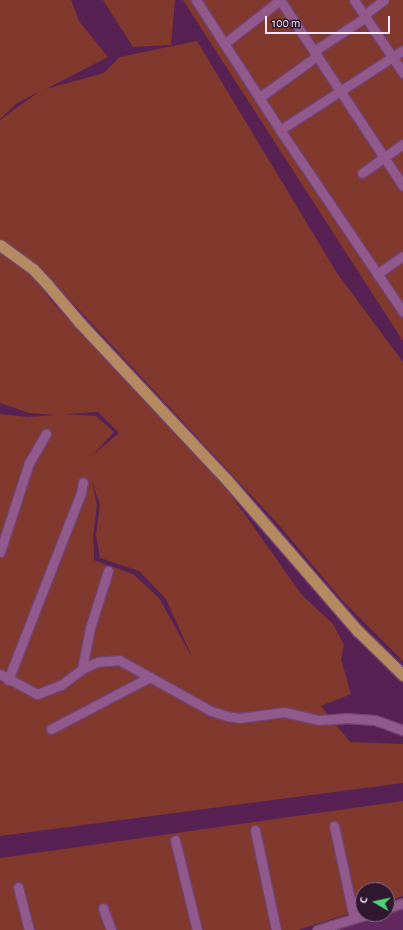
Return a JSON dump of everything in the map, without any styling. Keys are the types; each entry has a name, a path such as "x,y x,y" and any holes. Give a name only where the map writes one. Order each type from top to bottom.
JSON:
{"main road":[{"path":"0,245 33,269 80,324 227,480 358,631 403,676"}],"lane":[{"path":"196,0 280,130 403,312"},
{"path":"225,44 280,0 403,186"},
{"path":"354,0 403,73"},
{"path":"260,98 315,53 384,0"},
{"path":"280,130 341,92 403,50"},
{"path":"362,173 403,144"},
{"path":"377,274 403,256"},
{"path":"0,552 30,463 46,433"},
{"path":"8,680 81,493 83,482"},
{"path":"82,669 90,628 108,571"},
{"path":"0,674 8,680 37,694 61,685 82,669 97,662 119,660 211,711 227,716 240,718 284,712 319,720 345,718 375,720 403,730"},
{"path":"51,729 150,677"},
{"path":"317,930 354,918 334,826"},
{"path":"255,830 276,930"},
{"path":"175,840 197,930"},
{"path":"18,887 29,930"},
{"path":"103,908 110,930"}],"shaded area":[{"path":"0,0 71,0 79,21 108,57 46,89 104,73 120,57 197,41 337,273 403,362 403,661 342,600 277,523 56,285 35,265 0,240 0,120 40,91 16,104 0,119"},
{"path":"103,0 175,0 171,45 133,47"},
{"path":"183,0 403,0 403,341"},
{"path":"0,253 7,255 32,276 54,304 228,491 302,595 333,624 344,645 341,659 351,694 321,706 350,742 403,744 403,783 0,836 0,414 28,417 56,415 29,413 0,403","holes":["98,412 119,433 92,456 114,432 96,416 65,414","92,481 100,505 96,535 100,558 139,571 166,599 193,659 159,598 133,574 94,560 93,536 97,506"]},
{"path":"403,801 403,896 395,898 395,882 355,882 355,912 298,930 0,930 0,858"},
{"path":"403,910 403,930 335,930 362,922 395,922 395,912"}]}
